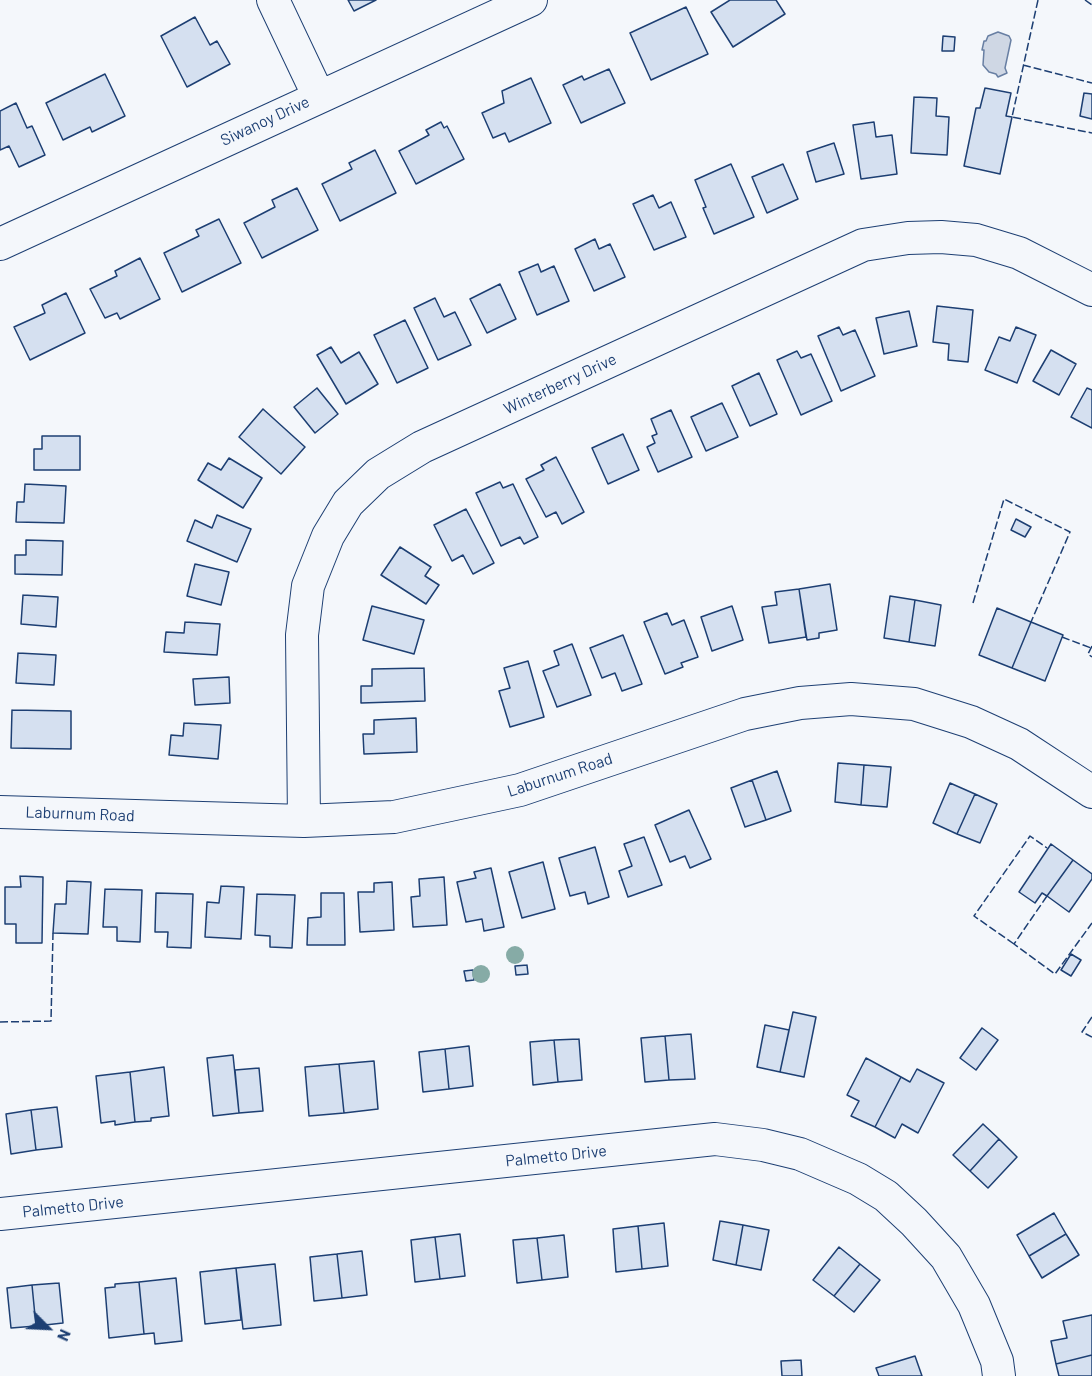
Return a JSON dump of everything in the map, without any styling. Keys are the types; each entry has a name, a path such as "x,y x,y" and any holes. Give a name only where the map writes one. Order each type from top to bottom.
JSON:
{"street":[{"path":"273,0 319,97"},
{"name":"Siwanoy Drive","path":"0,244 531,0"},
{"name":"Winterberry Drive","path":"303,821 302,635 308,586 328,536 348,503 378,474 422,447 862,245 908,238 941,237 976,240 1019,253 1092,290"},
{"name":"Laburnum Road","path":"0,812 303,821 394,817 509,792 745,714 800,703 851,699 914,704 971,722 1019,744 1092,792"},
{"name":"Palmetto Drive","path":"0,1214 715,1139 763,1145 800,1154 858,1179 886,1196 914,1222 946,1257 974,1305 997,1361 999,1376"}],"shaded area":[{"path":"998,32 1009,36 1011,40 1005,68 1007,73 998,77 983,65 984,50 982,50 988,36"}],"building":[{"path":"348,0 376,0 354,11"},
{"path":"730,0 776,0 785,14 733,47 711,12"},
{"path":"686,7 708,54 651,80 630,33"},
{"path":"195,17 210,45 217,41 230,64 187,87 161,36"},
{"path":"943,36 955,37 954,51 942,51"},
{"path":"609,69 625,103 581,123 563,85 582,76 584,80"},
{"path":"105,74 125,116 92,132 90,127 63,140 46,103"},
{"path":"531,78 551,123 509,142 505,133 493,138 482,113 504,103 502,91"},
{"path":"985,88 1011,93 1006,116 1012,117 1000,174 964,166 976,108 980,108"},
{"path":"1084,93 1092,94 1092,119 1080,116"},
{"path":"914,97 937,98 936,116 949,117 947,155 911,153"},
{"path":"16,103 27,128 32,126 45,155 19,167 9,146 0,150 0,111"},
{"path":"441,122 444,128 447,126 464,159 416,184 399,151 429,135 426,130"},
{"path":"874,122 876,137 892,135 897,174 861,179 853,125"},
{"path":"834,143 844,174 816,182 807,152"},
{"path":"375,150 396,193 340,221 322,184 352,169 349,163"},
{"path":"731,164 754,217 714,234 695,180"},
{"path":"783,164 798,199 767,213 752,177"},
{"path":"297,188 318,230 262,258 244,223 275,207 272,200"},
{"path":"653,195 659,208 671,202 686,237 654,250 633,204"},
{"path":"219,219 241,263 182,292 164,253 199,236 196,230"},
{"path":"595,239 599,249 610,244 625,277 594,291 575,249"},
{"path":"140,258 160,299 120,319 117,313 105,318 90,289 117,276 115,271"},
{"path":"538,264 541,272 554,266 569,301 537,315 519,272"},
{"path":"500,284 516,319 487,333 470,299"},
{"path":"66,293 85,333 30,360 14,327 45,313 42,305"},
{"path":"435,298 444,317 455,312 471,345 438,360 414,308"},
{"path":"937,306 973,310 968,362 948,360 949,344 933,342"},
{"path":"909,311 917,346 884,354 876,318"},
{"path":"405,320 428,368 397,383 374,335"},
{"path":"839,327 843,335 855,330 875,376 841,391 818,336"},
{"path":"1016,327 1036,335 1017,383 985,370 999,337 1010,341"},
{"path":"331,347 341,363 359,352 378,384 346,404 317,355"},
{"path":"1051,350 1076,364 1059,395 1033,381"},
{"path":"797,351 801,358 811,354 832,401 801,415 777,360"},
{"path":"759,373 777,414 750,426 732,386"},
{"path":"317,388 338,414 315,433 294,407"},
{"path":"1087,388 1092,390 1092,428 1071,417"},
{"path":"722,403 738,437 706,451 691,417"},
{"path":"263,409 305,447 281,474 239,437"},
{"path":"671,410 692,457 658,472 647,447 655,443 652,436 657,434 651,419"},
{"path":"623,434 639,470 608,484 592,448"},
{"path":"42,436 80,436 80,470 34,470 34,449 42,449"},
{"path":"556,457 584,512 562,524 556,512 546,517 526,479 544,470 541,465"},
{"path":"229,458 262,478 243,508 198,480 208,463 221,470"},
{"path":"500,482 503,488 513,484 538,537 524,544 520,537 501,546 476,493"},
{"path":"25,484 66,486 64,523 16,522 17,502 24,502"},
{"path":"466,509 494,563 473,574 463,555 452,561 434,525"},
{"path":"217,515 251,529 237,562 187,541 195,520 212,528"},
{"path":"1016,519 1031,527 1025,537 1011,530"},
{"path":"26,540 63,541 62,575 15,574 15,555 26,555"},
{"path":"400,547 431,567 425,576 439,585 426,604 381,575"},
{"path":"195,564 229,572 221,605 187,596"},
{"path":"830,584 837,630 819,633 819,638 807,640 799,589"},
{"path":"799,589 806,637 769,643 762,607 777,605 775,592"},
{"path":"23,595 58,597 56,627 21,624"},
{"path":"890,596 915,600 909,642 884,638"},
{"path":"915,600 941,605 935,646 909,642"},
{"path":"372,606 424,620 414,654 363,640"},
{"path":"732,606 743,640 712,651 701,617"},
{"path":"997,608 1031,622 1012,668 979,655"},
{"path":"667,613 672,625 684,620 698,657 681,663 683,667 665,674 644,622"},
{"path":"185,622 220,624 217,655 164,652 166,632 184,633"},
{"path":"1031,622 1063,635 1045,681 1012,668"},
{"path":"623,635 642,684 622,691 615,673 602,678 590,648"},
{"path":"572,644 591,695 557,707 543,671 559,665 554,651"},
{"path":"18,653 56,655 54,685 16,683"},
{"path":"528,661 544,717 510,727 499,691 510,688 504,668"},
{"path":"424,668 425,701 361,703 361,686 372,686 372,669"},
{"path":"229,677 230,703 195,705 193,679"},
{"path":"12,710 71,711 71,749 11,748"},
{"path":"416,718 417,752 364,754 363,734 374,734 374,720"},
{"path":"184,723 221,725 218,759 169,755 171,735 183,736"},
{"path":"838,763 864,765 861,805 835,802"},
{"path":"864,765 891,767 887,807 861,805"},
{"path":"777,771 791,811 766,820 752,780"},
{"path":"752,780 766,820 745,827 731,788"},
{"path":"950,783 975,794 957,834 933,823"},
{"path":"975,794 997,804 980,843 957,834"},
{"path":"689,810 711,859 690,868 685,856 670,862 655,825"},
{"path":"644,837 662,885 628,897 619,871 632,866 624,844"},
{"path":"1051,844 1073,860 1047,896 1042,893 1035,903 1019,892"},
{"path":"595,847 609,897 588,904 585,892 570,896 559,858"},
{"path":"1073,860 1092,874 1092,879 1069,912 1047,896"},
{"path":"543,862 555,909 522,918 509,872"},
{"path":"491,868 504,927 484,931 482,919 466,922 457,882 476,878 474,872"},
{"path":"20,876 43,877 42,943 16,943 16,924 5,924 5,887 21,887"},
{"path":"444,877 447,925 413,927 411,897 420,896 419,879"},
{"path":"67,881 91,882 88,934 53,933 55,904 66,904"},
{"path":"392,882 394,930 360,932 358,892 374,892 374,883"},
{"path":"221,886 244,887 241,939 205,937 207,902 219,903"},
{"path":"105,889 142,890 140,942 117,941 117,927 103,927"},
{"path":"156,893 193,894 191,948 167,947 168,932 155,932"},
{"path":"321,893 344,893 345,945 307,945 308,918 321,917"},
{"path":"257,894 295,895 292,948 270,947 270,936 255,935"},
{"path":"1071,954 1081,960 1071,976 1061,970"},
{"path":"527,965 528,974 516,975 515,966"},
{"path":"473,970 474,980 466,981 464,971"},
{"path":"793,1012 816,1017 804,1077 780,1072"},
{"path":"765,1025 789,1030 780,1072 757,1067"},
{"path":"982,1028 998,1040 976,1070 960,1058"},
{"path":"691,1034 695,1079 669,1080 665,1036"},
{"path":"665,1036 669,1080 645,1082 641,1038"},
{"path":"579,1039 582,1080 558,1082 554,1040"},
{"path":"554,1040 558,1082 533,1085 530,1042"},
{"path":"469,1046 473,1086 449,1089 445,1049"},
{"path":"445,1049 449,1089 423,1092 419,1052"},
{"path":"233,1055 239,1113 213,1116 207,1058"},
{"path":"866,1058 901,1077 875,1127 851,1116 859,1101 847,1095"},
{"path":"374,1061 378,1109 344,1113 339,1064"},
{"path":"339,1064 344,1113 309,1116 305,1067"},
{"path":"164,1067 169,1116 135,1122 130,1072"},
{"path":"259,1068 263,1111 239,1113 235,1070"},
{"path":"917,1069 944,1083 918,1133 902,1124 895,1138 875,1127 901,1077 910,1082"},
{"path":"130,1072 135,1122 115,1125 115,1121 101,1123 96,1076"},
{"path":"57,1107 62,1147 36,1150 31,1110"},
{"path":"31,1110 36,1150 11,1154 6,1114"},
{"path":"983,1124 999,1139 970,1171 953,1155"},
{"path":"999,1139 1017,1157 988,1188 970,1171"},
{"path":"1054,1213 1066,1234 1029,1256 1017,1235"},
{"path":"720,1221 743,1225 736,1265 713,1260"},
{"path":"664,1223 668,1266 642,1269 638,1226"},
{"path":"743,1225 769,1230 761,1270 736,1265"},
{"path":"638,1226 642,1269 616,1272 613,1229"},
{"path":"460,1234 465,1276 440,1279 435,1237"},
{"path":"1066,1234 1079,1255 1042,1278 1029,1256"},
{"path":"564,1235 568,1277 542,1280 537,1238"},
{"path":"435,1237 440,1279 415,1282 411,1240"},
{"path":"537,1238 542,1280 517,1283 513,1240"},
{"path":"839,1247 860,1264 834,1296 813,1280"},
{"path":"362,1251 367,1295 342,1298 337,1254"},
{"path":"337,1254 342,1298 314,1301 310,1257"},
{"path":"275,1264 281,1325 243,1329 236,1268"},
{"path":"860,1264 880,1280 854,1312 834,1296"},
{"path":"236,1268 241,1320 205,1324 200,1272"},
{"path":"176,1278 182,1341 155,1344 154,1333 144,1334 139,1282"},
{"path":"139,1282 144,1334 109,1338 105,1288 115,1287 115,1284"},
{"path":"59,1283 63,1323 36,1326 32,1285"},
{"path":"32,1285 36,1326 11,1328 7,1288"},
{"path":"1092,1315 1092,1355 1056,1364 1051,1341 1067,1338 1063,1321"},
{"path":"1092,1355 1092,1376 1059,1376 1056,1364"},
{"path":"915,1356 922,1376 879,1376 876,1368"},
{"path":"801,1360 802,1376 782,1376 781,1361"}],"fence":[{"path":"1038,0 1012,117 1092,133"},
{"path":"1085,0 1092,5"},
{"path":"1023,65 1092,83"},
{"path":"973,603 1004,499 1070,532 1031,622"},
{"path":"1062,637 1091,648"},
{"path":"1092,646 1088,654 1092,657"},
{"path":"1014,944 974,916 1030,836 1047,848"},
{"path":"1047,896 1014,944 1055,974 1092,923"},
{"path":"0,1022 51,1021 53,933"},
{"path":"1092,1017 1082,1032 1092,1037"}]}
